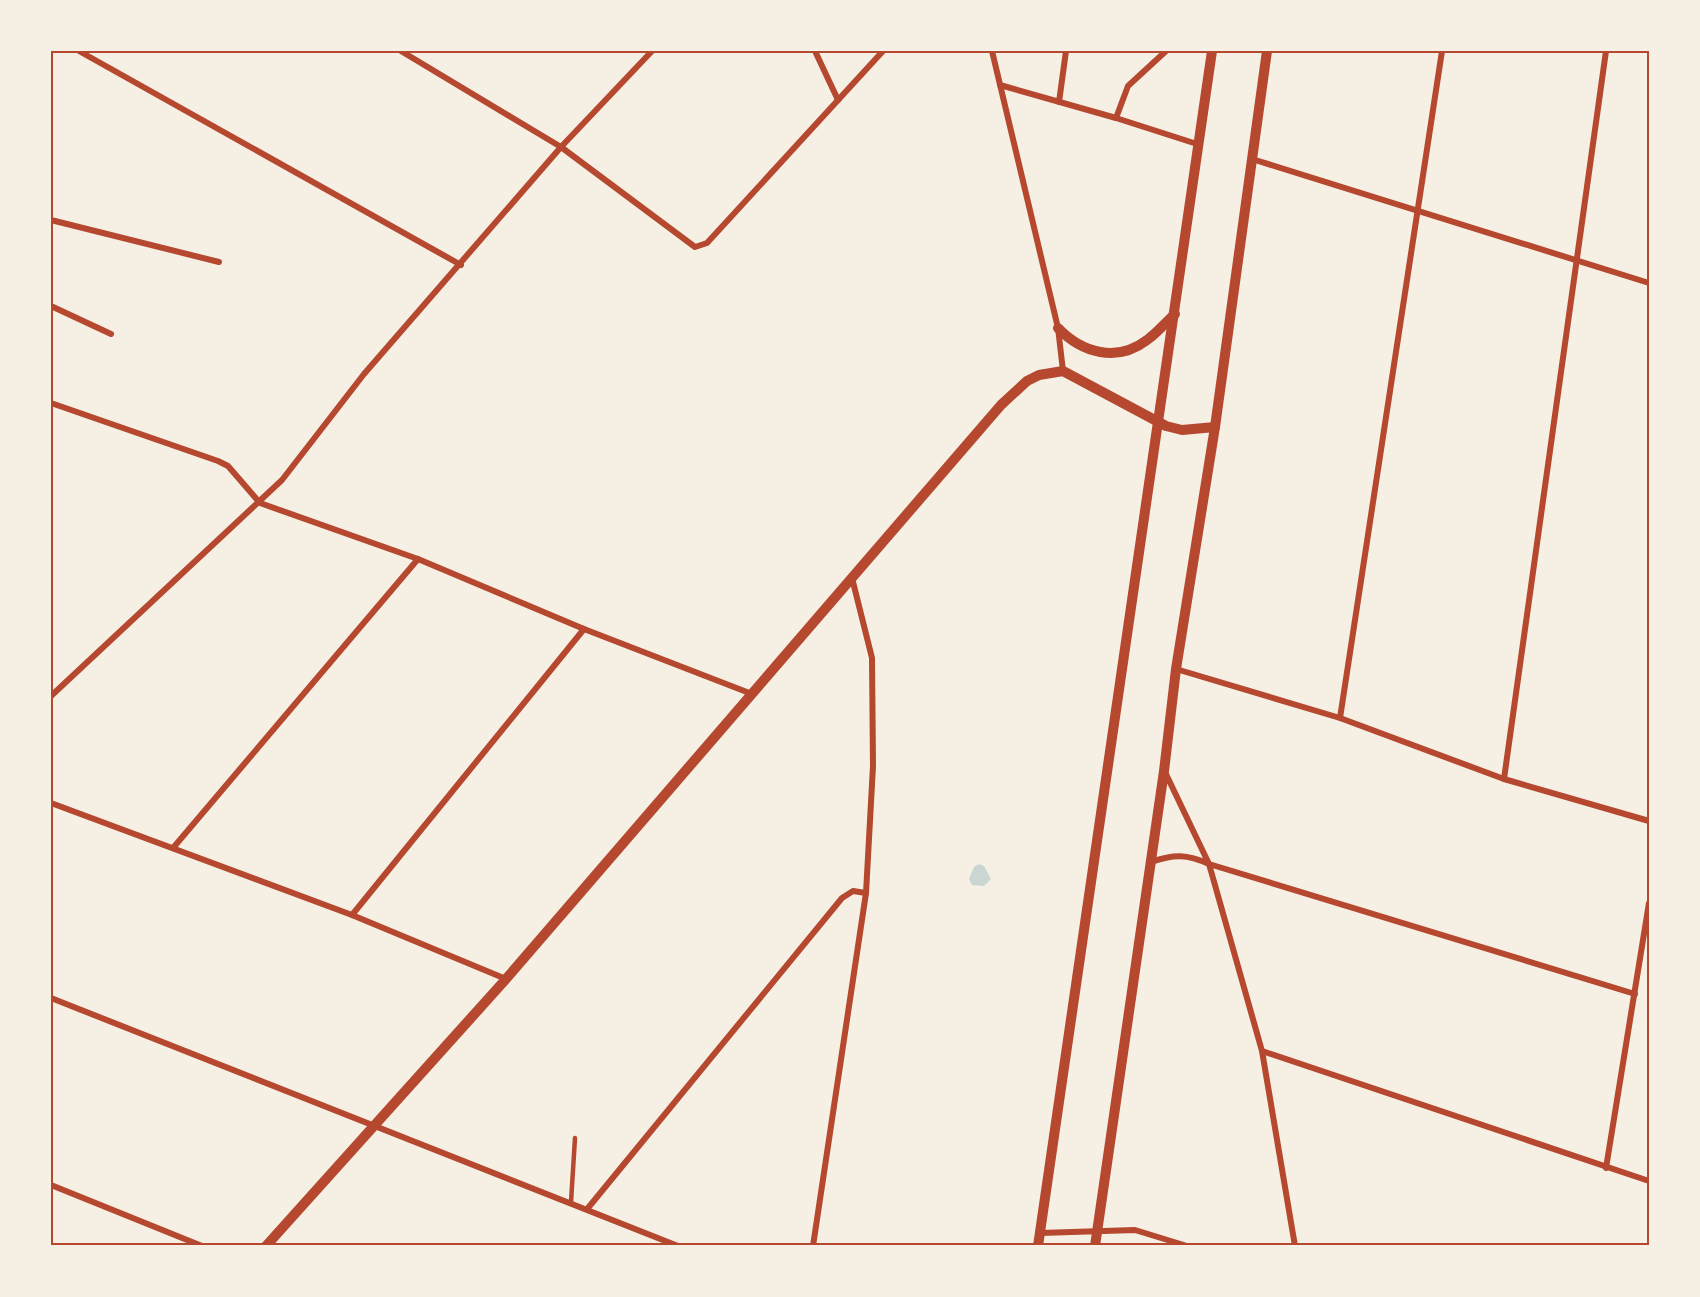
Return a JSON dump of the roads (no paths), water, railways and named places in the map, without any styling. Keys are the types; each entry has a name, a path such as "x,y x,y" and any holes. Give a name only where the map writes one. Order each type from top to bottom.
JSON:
{"street":[{"path":"79,51 461,265"},
{"path":"401,51 561,147 695,247 707,243 883,51"},
{"path":"51,696 260,503 312,444 364,374 461,265 561,147 652,51"},
{"path":"815,51 838,100"},
{"path":"992,51 1058,328 1064,371"},
{"path":"1059,102 1066,51"},
{"path":"1116,118 1128,86 1166,51"},
{"path":"1038,1246 1212,51"},
{"path":"1095,1246 1164,771 1176,669 1215,426 1266,51"},
{"path":"1340,718 1442,51"},
{"path":"1504,779 1606,51"},
{"path":"1000,85 1197,144"},
{"path":"1251,159 1649,283"},
{"path":"51,220 219,262"},
{"path":"51,306 111,334"},
{"path":"1058,328 1084,349 1101,353 1117,353 1134,348 1148,340 1175,314"},
{"path":"266,1246 507,979 1001,405 1027,381 1039,375 1064,371 1166,426 1182,430 1215,426"},
{"path":"51,403 218,460 228,466 260,503 418,559 584,629 752,694"},
{"path":"173,848 418,559"},
{"path":"813,1246 866,893 873,766 872,658 852,578"},
{"path":"352,915 584,629"},
{"path":"1176,669 1340,718 1504,779 1649,821"},
{"path":"1164,771 1209,864 1262,1050 1295,1246"},
{"path":"51,803 352,915 507,979"},
{"path":"1151,862 1170,855 1191,856 1209,864 1635,994"},
{"path":"588,1208 842,898 853,891 866,893"},
{"path":"1606,1168 1649,903"},
{"path":"51,998 588,1208 678,1246"},
{"path":"1262,1050 1649,1181"},
{"path":"51,1185 202,1246"},
{"path":"1040,1233 1135,1230 1187,1246"}],"lane":[{"path":"571,1202 575,1138"}]}
